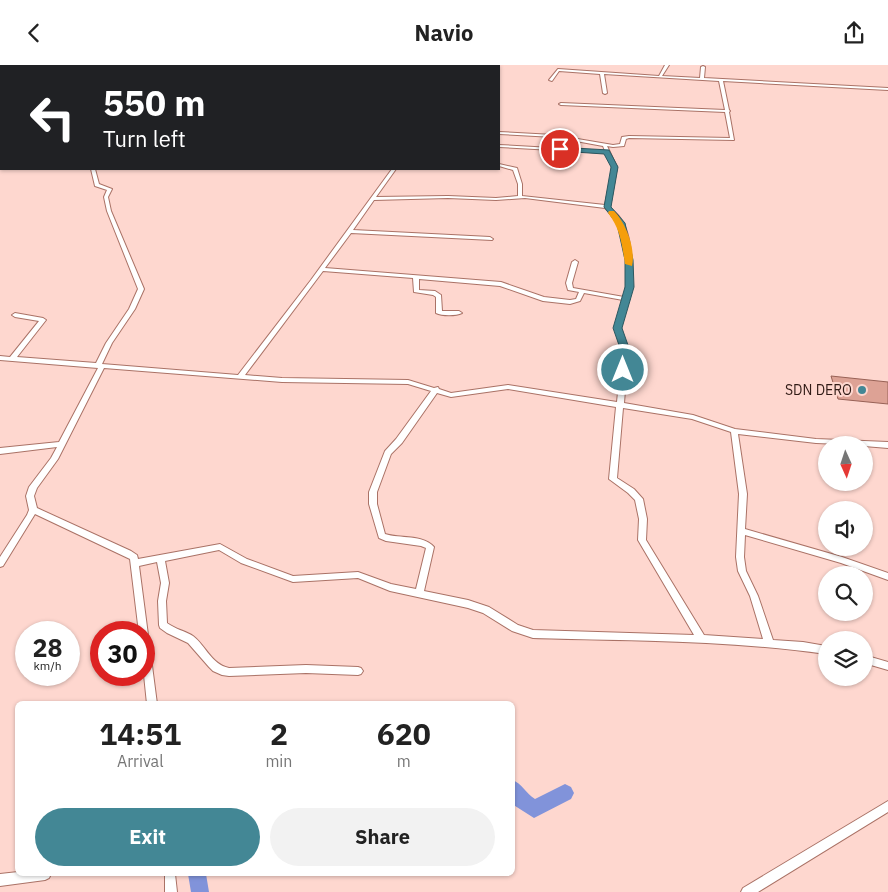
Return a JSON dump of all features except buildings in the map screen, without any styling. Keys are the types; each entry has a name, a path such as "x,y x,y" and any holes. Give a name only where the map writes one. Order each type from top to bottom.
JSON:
{"street":[{"path":"486,65 494,65"},
{"path":"660,77 667,65"},
{"path":"702,79 703,67"},
{"path":"551,79 557,71 888,89"},
{"path":"602,73 605,93"},
{"path":"500,146 606,149 620,146 624,138 629,137 732,139 721,81"},
{"path":"561,105 728,111"},
{"path":"500,133 554,136 606,149"},
{"path":"606,149 615,171 607,207"},
{"path":"500,165 515,169 520,184 520,196"},
{"path":"0,564 27,523 33,510 30,496 33,487 54,459 110,343 132,309 141,289 109,211 106,197 110,189 97,185 92,170"},
{"path":"240,377 393,170"},
{"path":"373,199 448,197 496,199 520,196 557,199 607,207 619,220 624,233 629,260 629,287 618,328 624,348 621,404 613,479 639,499 643,519 642,540 701,639"},
{"path":"349,231 490,239"},
{"path":"575,261 569,288 627,299"},
{"path":"321,269 501,284 541,299 570,302 577,301 582,291"},
{"path":"416,277 416,291 435,293 439,296 439,313 459,313"},
{"path":"12,359 44,320 15,315"},
{"path":"0,358 282,380 408,382 436,389 450,395 508,387 693,417 734,431 816,441 888,445"},
{"path":"419,593 430,547 423,543 382,536 373,504 373,492 388,453 436,389"},
{"path":"734,431 742,493 740,557 742,571 754,596 769,643"},
{"path":"0,451 62,444"},
{"path":"33,510 134,557 152,701"},
{"path":"742,531 842,560 888,577"},
{"path":"135,563 221,548 235,557 294,579 358,575 390,587 486,610 515,628 533,634 701,639 769,643 818,649"},
{"path":"160,559 165,583 162,601 163,625 172,633 190,639 209,662 218,668 229,672 306,669 358,671"},
{"path":"873,662 888,666"},
{"path":"748,892 888,806"},
{"path":"0,880 30,876"},
{"path":"170,876 172,892"}],"waterway":[{"path":"515,792 520,800 534,809 565,793"},
{"path":"197,876 200,892"}],"slow traffic":[{"path":"612,213 621,223 629,264"}],"place":[{"name":"SDN DERO","path":"862,390"}],"route":[{"path":"560,149 606,152 615,167 607,207 621,223 629,260 629,287 618,328 625,353 623,370"}]}
